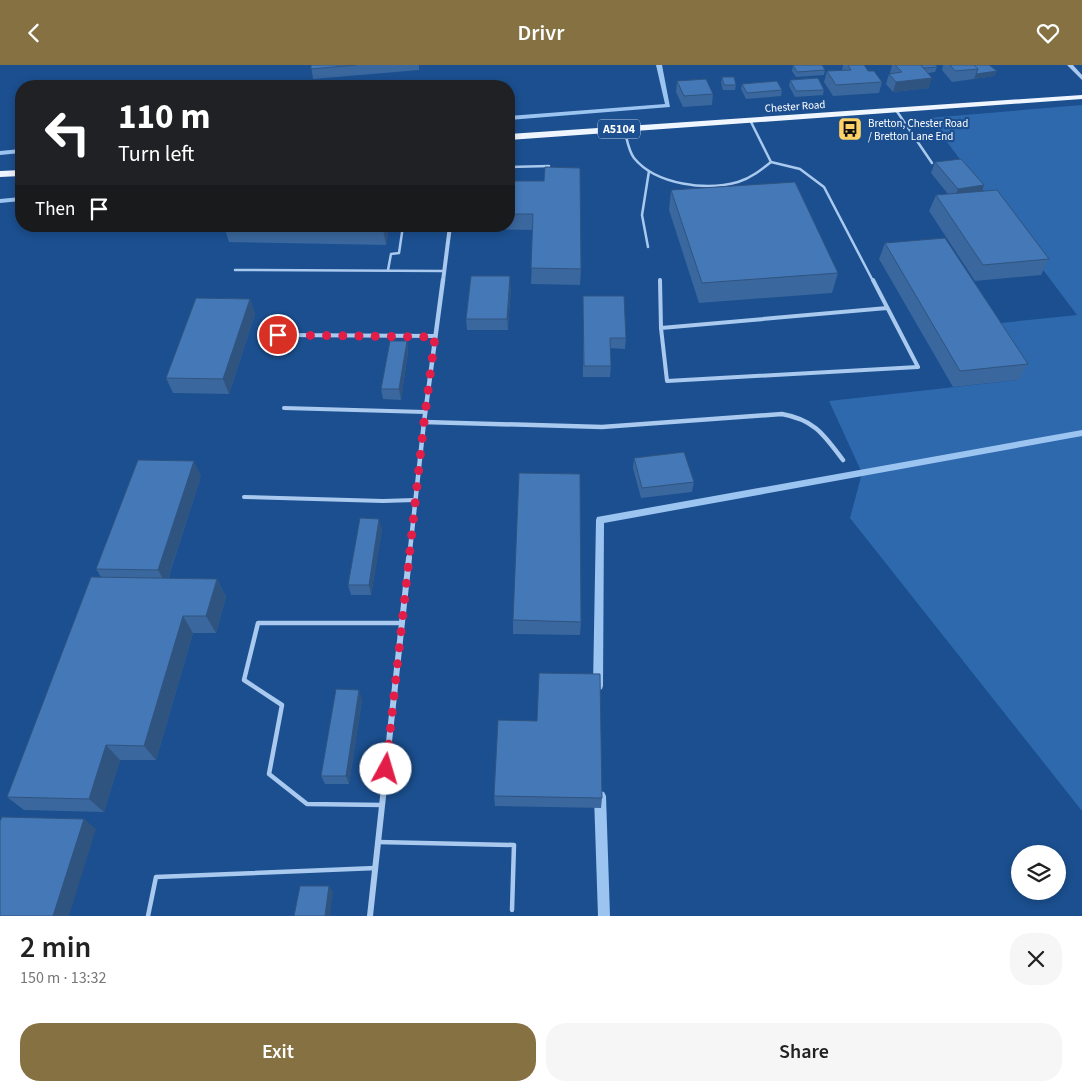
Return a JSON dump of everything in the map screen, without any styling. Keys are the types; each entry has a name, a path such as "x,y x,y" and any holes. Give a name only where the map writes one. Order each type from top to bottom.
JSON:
{"main road":[{"name":"Chester Road","path":"515,137 1082,97"},
{"path":"0,174 15,173"}],"street":[{"path":"1070,65 1082,78"},
{"path":"370,916 425,411 449,232"},
{"path":"424,422 602,427 782,414 801,416 818,427 843,460"}],"lane":[{"path":"896,110 932,163"},
{"path":"750,120 771,162"},
{"path":"624,129 633,157 649,171 670,181 722,184 738,181 758,173 771,162"},
{"path":"660,280 661,327 668,381 918,367 824,187 802,169 771,162"},
{"path":"515,167 549,166"},
{"path":"648,247 642,215 649,171"},
{"path":"388,270 390,253 399,253 402,232"},
{"path":"235,270 444,271"},
{"path":"661,327 887,308"},
{"path":"278,335 435,337"},
{"path":"284,408 425,411"},
{"path":"244,497 384,501 415,500"},
{"path":"382,805 307,804 269,774 282,705 244,680 258,623 402,623"},
{"path":"378,842 514,845 512,911"},
{"path":"148,916 156,877 376,868"}],"shaded area":[{"path":"1082,105 1082,811 850,518 862,473 829,401 1018,380 981,325 1077,315 929,118"}],"building":[{"path":"311,65 356,65 311,69"},
{"path":"793,65 822,65 825,70 797,72"},
{"path":"848,65 864,65 868,71 874,71 882,82 836,85 827,71 851,70"},
{"path":"895,65 921,65 932,78 896,82 889,74 902,72"},
{"path":"921,65 936,65 937,67 923,68"},
{"path":"950,65 974,65 978,69 955,71"},
{"path":"974,65 989,65 997,71 976,74 978,69"},
{"path":"722,77 734,77 736,85 724,85"},
{"path":"818,78 824,90 796,91 790,80"},
{"path":"706,79 713,94 684,96 677,81"},
{"path":"777,81 782,90 747,93 742,84"},
{"path":"961,159 984,185 958,189 935,162"},
{"path":"545,167 580,168 581,269 531,268 533,214 515,214 515,181 544,181"},
{"path":"795,182 838,273 702,283 671,190"},
{"path":"997,190 1049,259 983,265 936,195"},
{"path":"945,238 1028,364 960,371 885,243"},
{"path":"471,276 510,276 507,319 466,319"},
{"path":"583,296 624,296 626,338 610,338 611,366 584,366"},
{"path":"196,298 250,299 223,379 166,378"},
{"path":"390,341 407,341 399,389 381,389"},
{"path":"684,452 694,482 642,488 634,458"},
{"path":"138,460 194,461 158,570 96,569"},
{"path":"519,473 580,474 581,622 513,620"},
{"path":"360,518 379,519 369,585 348,585"},
{"path":"91,577 217,579 206,616 183,616 144,746 106,745 89,799 7,797"},
{"path":"539,673 600,674 602,798 494,796 498,720 537,721"},
{"path":"336,689 359,690 346,776 321,776"},
{"path":"2,817 84,819 53,916 0,916 0,821"},
{"path":"300,886 329,886 325,916 294,916"}],"waterway":[{"path":"515,118 668,106 659,65"},
{"path":"0,153 15,152"},
{"path":"0,201 15,200"},
{"path":"598,686 600,520 1082,433"},
{"path":"600,796 604,916"}],"place":[{"name":"Bretton, Chester Road / Bretton Lane End","path":"850,129"}],"route":[{"path":"278,335 435,337 386,769"}]}
